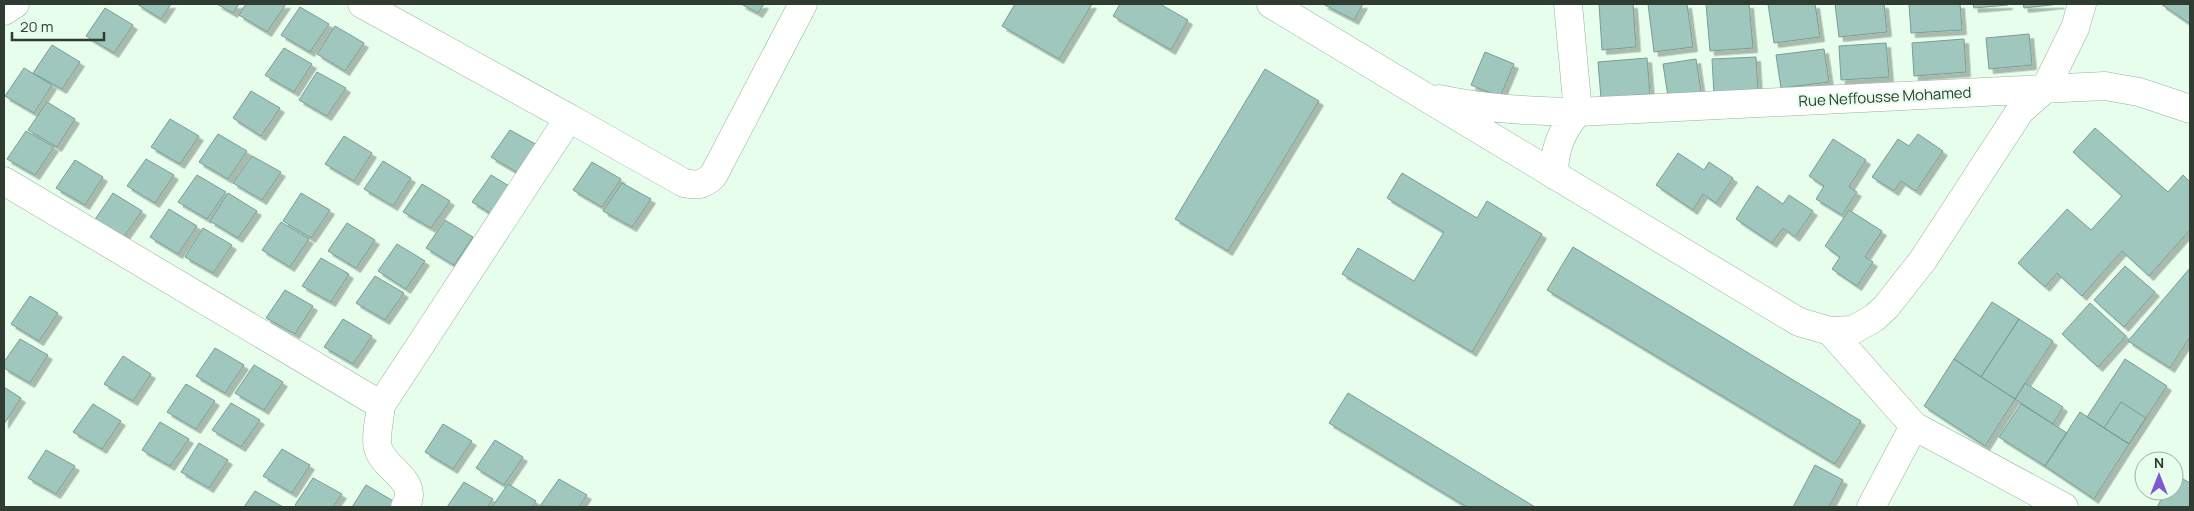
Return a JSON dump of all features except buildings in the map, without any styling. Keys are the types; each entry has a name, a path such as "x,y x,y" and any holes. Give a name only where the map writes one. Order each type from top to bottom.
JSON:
{"street":[{"path":"4,11 15,4"},
{"path":"362,4 684,183 693,185 706,183 713,176 803,4"},
{"path":"1271,4 1798,322 1830,331 1853,330 1874,318 1886,308 1922,260 2020,111 2045,89 2075,28 2082,4"},
{"path":"1554,176 1557,148 1568,122 1578,112 1568,4"},
{"name":"Rue Neffousse Mohamed","path":"1422,96 1473,106 1525,111 1578,112 2105,86 2139,92 2190,109"},
{"path":"405,507 409,496 406,483 382,458 378,448 381,405 569,118"},
{"path":"4,181 381,405"},
{"path":"1830,331 1914,426 2064,507"},
{"path":"1871,507 1914,426"}]}
